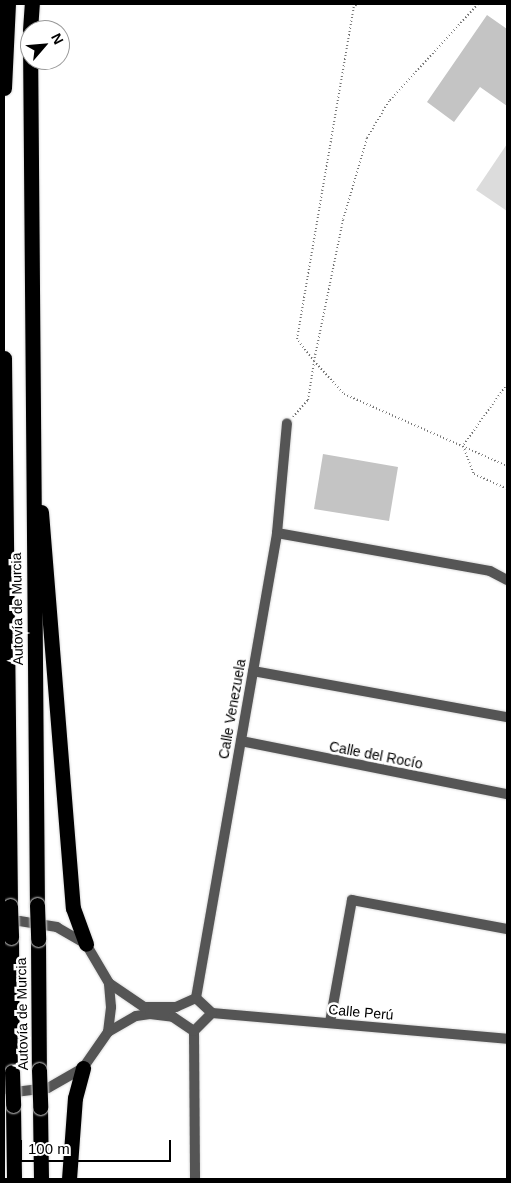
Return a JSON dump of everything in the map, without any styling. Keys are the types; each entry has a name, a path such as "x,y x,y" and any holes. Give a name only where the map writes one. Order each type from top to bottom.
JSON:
{"highway":[{"path":"4,88 8,4"},
{"path":"31,20 32,4"},
{"name":"Autovía de Murcia","path":"30,70 31,391 41,1179"},
{"name":"Autovía de Murcia","path":"4,358 10,906 7,931 14,1179"},
{"path":"31,391 73,908 86,944"},
{"path":"4,489 5,464"},
{"path":"69,1179 75,1098 83,1068"}],"street":[{"name":"Calle Venezuela","path":"196,998 277,533 287,423"},
{"path":"277,533 490,571 507,580"},
{"path":"253,671 507,717"},
{"name":"Calle del Rocío","path":"240,741 507,794"},
{"path":"330,1022 352,900 507,928"},
{"path":"7,931 19,921 57,926 86,944 109,983 144,1007 176,1007 196,998 212,1013 206,1024 194,1031"},
{"path":"108,1032 109,983"},
{"name":"Calle Perú","path":"212,1013 507,1039"},
{"path":"4,1088 15,1092 48,1088 83,1068 108,1032 136,1016 150,1014 173,1017 194,1031"},
{"path":"194,1031 195,1179"}],"path":[{"path":"356,4 353,8 297,339 344,394 507,466"},
{"path":"287,423 308,400 314,361 343,220 367,138 389,101 478,4"},
{"path":"463,446 507,384"},
{"path":"463,446 474,474 507,489"}],"shaded area":[{"path":"507,144 507,211 476,190"}],"building":[{"path":"487,15 507,29 507,106 480,87 454,122 427,102"},
{"path":"323,454 398,467 389,521 314,509"}]}
